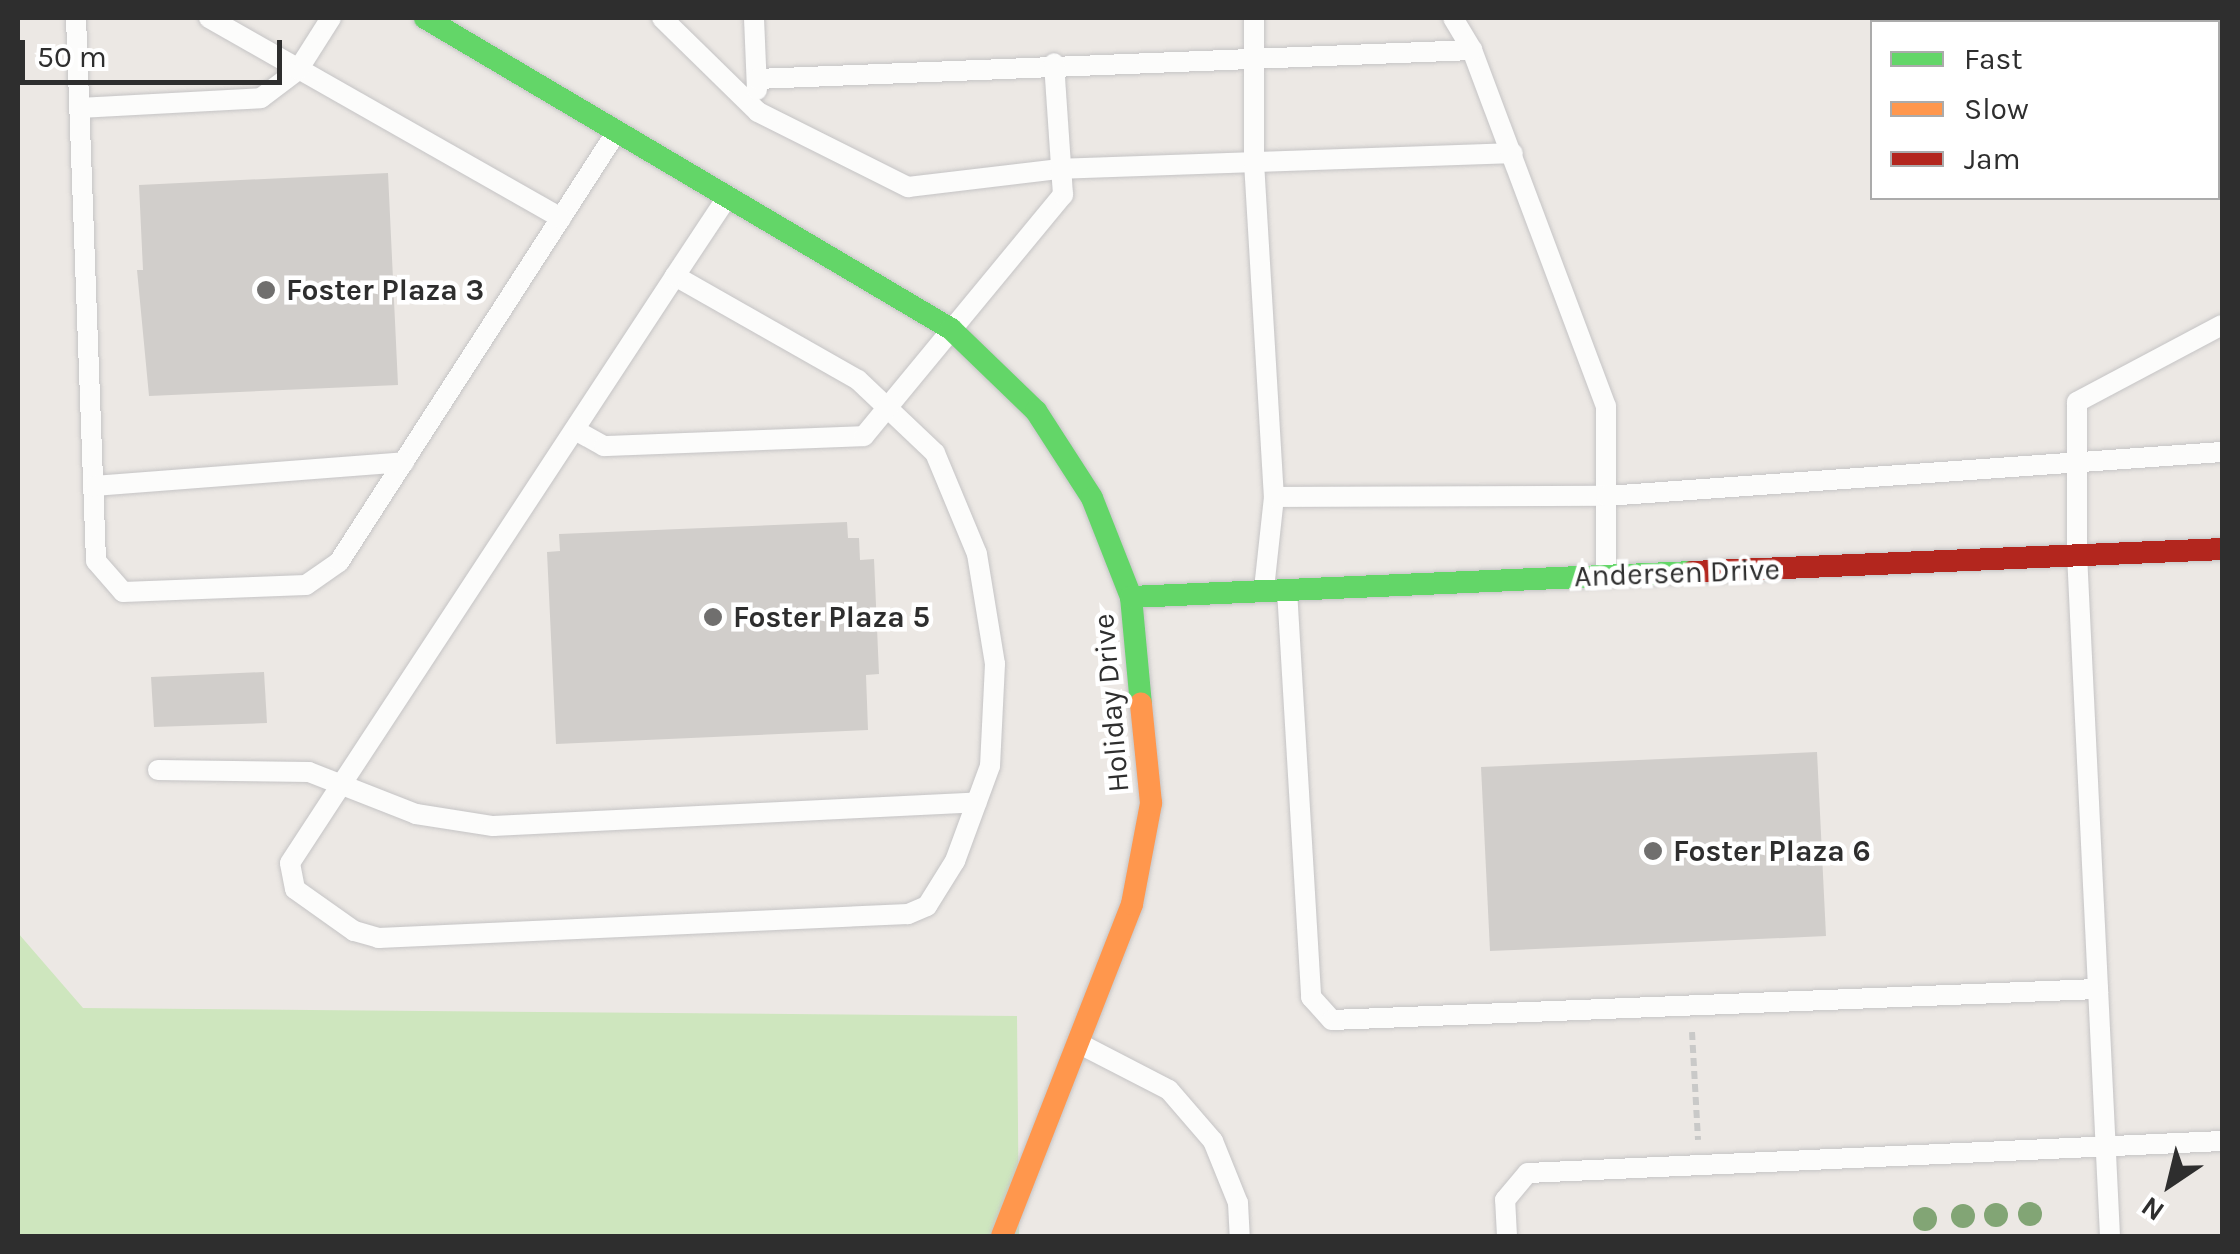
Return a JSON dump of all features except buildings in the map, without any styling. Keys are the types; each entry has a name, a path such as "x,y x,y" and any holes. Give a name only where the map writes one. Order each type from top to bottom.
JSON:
{"street":[{"name":"Holiday Drive","path":"425,18 951,329 999,369 1067,456 1132,596 1151,803 1132,904 1002,1236"},
{"name":"Andersen Drive","path":"1132,596 2222,549"}],"lane":[{"path":"76,18 96,562 123,592 306,585 340,562 618,129"},
{"path":"210,18 561,218"},
{"path":"79,108 261,98 298,70 331,18"},
{"path":"662,18 758,112 908,187 1058,169 1513,154"},
{"path":"754,18 758,112"},
{"path":"1254,18 1254,162 1274,496 1264,591"},
{"path":"1452,18 1472,50 1606,406 1606,576"},
{"path":"757,79 1054,63 1472,50"},
{"path":"575,430 604,446 864,436 1063,195 1058,169 1054,63"},
{"path":"675,276 858,380 935,452 977,554 995,664 990,766 955,860 934,898 918,912 379,938 354,930 291,882 290,863 728,195"},
{"path":"2110,1236 2077,554 2077,402 2222,325"},
{"path":"2198,338 2222,337"},
{"path":"1274,496 1606,496 2222,452"},
{"path":"94,486 404,462"},
{"path":"1288,590 1312,997 1332,1020 2098,990"},
{"path":"158,770 266,768 343,782 416,814 493,826 976,802"},
{"path":"1078,1043 1169,1090 1213,1141 1238,1203 1240,1236"},
{"path":"1506,1236 1505,1200 1528,1173 2222,1141"}],"path":[{"path":"1692,1031 1698,1144"}],"green space":[{"path":"18,933 83,1008 1017,1016 1019,1236 18,1236"}],"traffic: fast":[{"path":"425,18 951,329 1036,411 1092,498 1131,597 1141,704"},
{"path":"1131,597 1692,572"}],"traffic: slow":[{"path":"1002,1236 1132,904 1151,803 1141,704"}],"traffic: jam":[{"path":"1692,572 2222,549"}],"place":[{"name":"Foster Plaza 3","path":"266,290"},
{"name":"Foster Plaza 5","path":"713,617"},
{"name":"Foster Plaza 6","path":"1653,851"}]}
